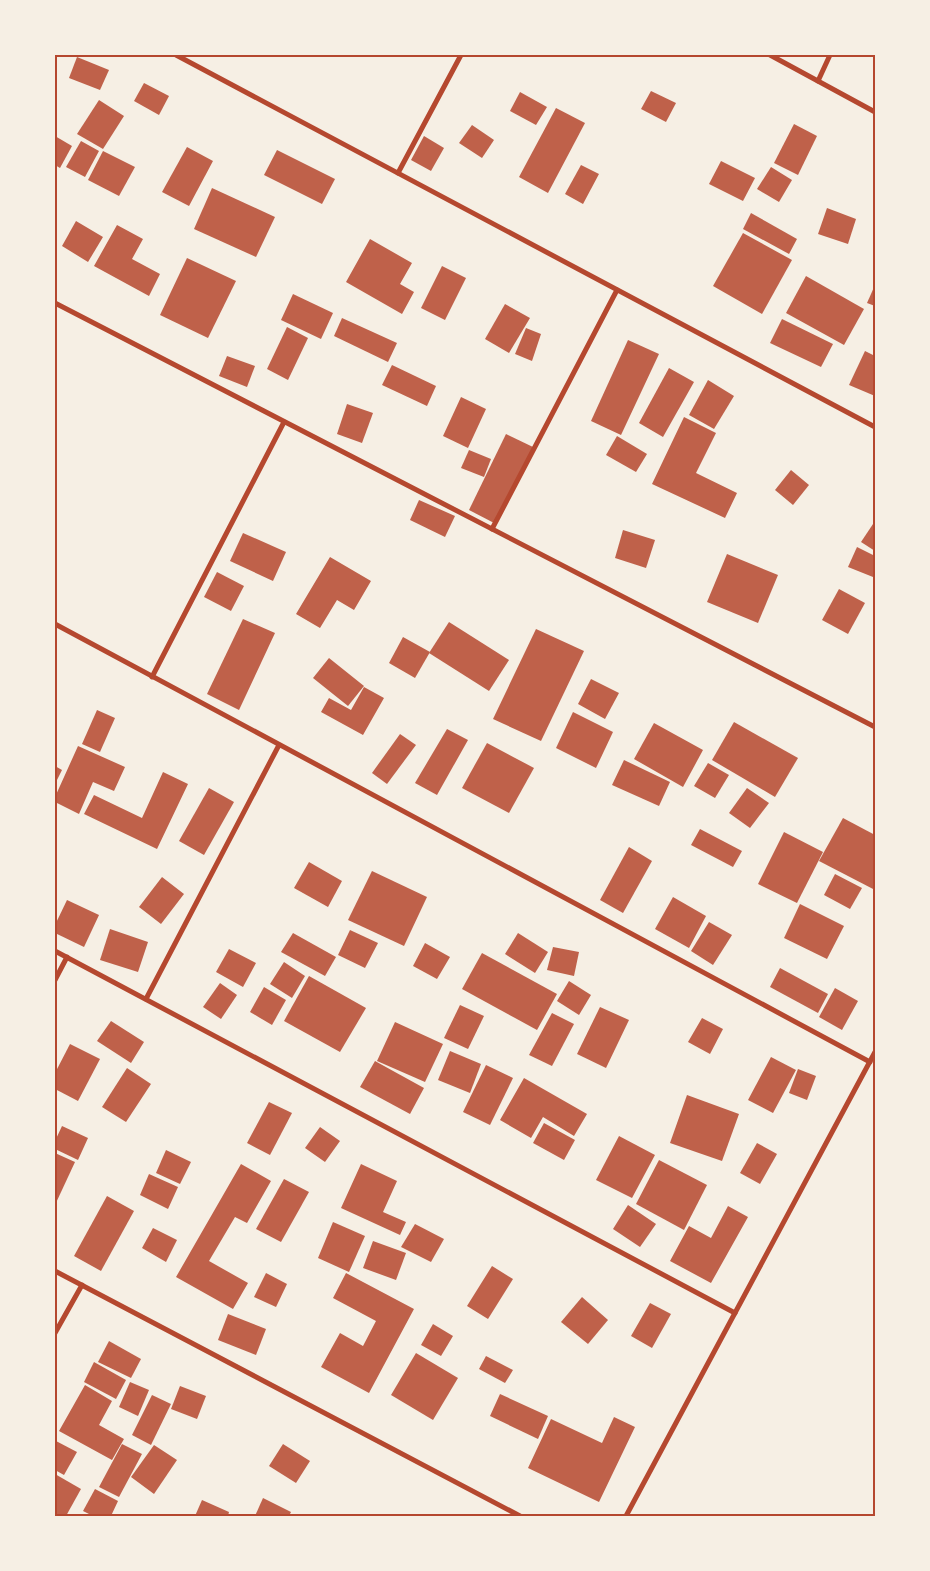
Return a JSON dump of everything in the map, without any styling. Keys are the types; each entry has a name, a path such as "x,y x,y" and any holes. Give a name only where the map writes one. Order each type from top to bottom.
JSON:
{"street":[{"path":"176,55 875,427"},
{"path":"398,173 461,55"},
{"path":"770,55 875,112"},
{"path":"818,81 830,55"},
{"path":"492,529 617,290"},
{"path":"55,303 875,727"},
{"path":"152,676 284,422"},
{"path":"55,624 870,1062"},
{"path":"146,999 279,745"},
{"path":"55,951 735,1313"},
{"path":"55,980 67,957"},
{"path":"626,1516 875,1052"},
{"path":"55,1271 520,1516"},
{"path":"55,1333 82,1285"}],"building":[{"path":"77,57 109,70 100,90 69,78"},
{"path":"144,83 169,96 159,115 134,101"},
{"path":"651,91 676,103 666,122 641,109"},
{"path":"520,92 547,107 536,125 510,111"},
{"path":"99,100 124,116 103,149 77,134"},
{"path":"556,108 585,123 548,193 519,177"},
{"path":"794,124 817,136 798,175 774,163"},
{"path":"472,125 494,140 482,158 459,143"},
{"path":"55,136 72,146 60,168 55,165"},
{"path":"424,136 444,148 431,171 411,160"},
{"path":"81,141 99,151 85,177 66,167"},
{"path":"187,147 213,161 189,206 162,192"},
{"path":"277,150 335,179 322,204 264,175"},
{"path":"103,151 135,167 119,196 88,180"},
{"path":"721,161 755,178 743,201 709,184"},
{"path":"581,165 599,174 583,204 565,194"},
{"path":"771,167 792,180 779,202 757,189"},
{"path":"212,188 275,217 256,257 194,229"},
{"path":"827,208 856,219 848,244 818,234"},
{"path":"751,213 797,239 789,254 743,229"},
{"path":"76,221 103,237 88,262 62,246"},
{"path":"117,225 143,239 132,259 160,274 149,296 94,266"},
{"path":"743,233 792,260 762,314 713,286"},
{"path":"370,239 412,263 400,284 414,292 402,314 346,282"},
{"path":"187,258 236,281 208,338 160,315"},
{"path":"442,266 466,278 445,320 421,308"},
{"path":"806,276 864,309 844,345 786,313"},
{"path":"875,285 875,306 867,303"},
{"path":"293,294 333,313 321,339 281,320"},
{"path":"505,304 530,318 509,353 485,339"},
{"path":"342,318 397,343 388,362 334,336"},
{"path":"782,319 833,344 821,367 770,343"},
{"path":"287,327 308,338 288,380 267,369"},
{"path":"526,328 541,334 532,361 515,354"},
{"path":"628,340 659,354 621,435 591,421"},
{"path":"865,351 875,356 875,396 849,385"},
{"path":"227,356 255,366 247,387 219,376"},
{"path":"392,365 436,386 427,406 382,385"},
{"path":"669,368 694,382 663,437 639,423"},
{"path":"708,380 734,396 714,429 689,415"},
{"path":"461,397 486,409 468,448 443,436"},
{"path":"347,404 373,413 362,443 337,434"},
{"path":"684,417 716,433 696,473 737,493 725,518 652,484"},
{"path":"506,434 533,447 496,524 469,510"},
{"path":"617,436 647,454 636,472 606,455"},
{"path":"469,450 491,459 484,477 461,468"},
{"path":"791,470 809,485 793,505 775,490"},
{"path":"419,500 455,516 445,537 410,520"},
{"path":"875,521 875,551 861,542"},
{"path":"623,530 655,540 646,568 615,558"},
{"path":"243,533 286,552 273,581 230,561"},
{"path":"857,547 875,556 873,577 848,567"},
{"path":"727,554 778,575 758,623 707,602"},
{"path":"330,557 371,581 354,610 337,600 320,628 296,614"},
{"path":"217,572 244,586 231,611 204,597"},
{"path":"839,589 865,603 848,634 822,620"},
{"path":"243,619 275,633 239,710 207,694"},
{"path":"449,622 509,660 489,691 429,653"},
{"path":"536,629 584,651 541,741 493,719"},
{"path":"403,637 430,652 415,678 389,663"},
{"path":"329,658 364,686 348,706 313,678"},
{"path":"591,679 619,693 605,719 578,704"},
{"path":"364,687 384,698 363,735 321,712 329,698 351,710"},
{"path":"97,710 115,718 100,752 82,744"},
{"path":"573,712 613,732 596,768 556,748"},
{"path":"734,722 798,758 775,797 712,760"},
{"path":"654,723 703,750 683,787 634,759"},
{"path":"447,729 468,740 437,795 415,783"},
{"path":"400,734 416,745 387,784 372,773"},
{"path":"487,743 534,768 509,813 462,788"},
{"path":"78,746 125,767 114,791 93,782 79,814 55,802 55,797"},
{"path":"624,760 670,782 659,806 612,785"},
{"path":"708,763 729,775 715,798 694,786"},
{"path":"55,766 62,770 55,784"},
{"path":"163,772 188,784 157,849 84,814 94,795 142,818"},
{"path":"209,788 234,802 204,855 179,841"},
{"path":"747,788 769,803 750,828 729,813"},
{"path":"843,818 875,835 875,890 819,861"},
{"path":"700,829 742,851 733,867 691,845"},
{"path":"784,832 823,852 797,903 758,884"},
{"path":"629,847 652,861 623,913 600,900"},
{"path":"309,862 342,881 328,907 294,888"},
{"path":"372,871 427,897 404,946 348,920"},
{"path":"835,874 862,888 850,909 824,895"},
{"path":"162,877 184,894 161,924 139,907"},
{"path":"673,897 706,916 689,948 655,929"},
{"path":"67,900 99,915 84,947 55,933 55,925"},
{"path":"800,904 844,926 827,959 784,938"},
{"path":"709,922 732,935 713,965 691,951"},
{"path":"110,929 148,942 138,972 100,960"},
{"path":"350,930 378,943 365,968 338,955"},
{"path":"293,933 336,957 325,976 281,952"},
{"path":"518,933 548,952 535,973 505,954"},
{"path":"425,943 450,957 437,979 413,966"},
{"path":"553,947 579,952 574,976 547,970"},
{"path":"229,949 256,963 243,987 216,972"},
{"path":"482,953 557,994 537,1030 462,989"},
{"path":"284,962 305,976 292,998 270,984"},
{"path":"780,968 828,994 818,1013 770,987"},
{"path":"309,976 366,1008 340,1052 284,1021"},
{"path":"569,981 591,995 579,1015 557,1001"},
{"path":"220,983 237,995 221,1019 203,1007"},
{"path":"264,987 286,1000 272,1025 250,1012"},
{"path":"835,988 858,1001 842,1030 819,1017"},
{"path":"460,1005 484,1016 468,1049 444,1038"},
{"path":"600,1007 629,1020 606,1068 577,1054"},
{"path":"552,1013 574,1024 552,1066 529,1055"},
{"path":"702,1018 723,1029 710,1054 688,1042"},
{"path":"111,1021 144,1042 131,1063 97,1041"},
{"path":"395,1022 443,1044 425,1082 377,1061"},
{"path":"70,1044 100,1059 78,1101 55,1089 55,1073"},
{"path":"450,1051 481,1064 470,1093 438,1080"},
{"path":"771,1057 796,1070 773,1113 748,1100"},
{"path":"375,1061 424,1088 410,1114 360,1087"},
{"path":"486,1065 513,1078 490,1125 463,1112"},
{"path":"127,1068 151,1084 126,1122 102,1107"},
{"path":"798,1069 816,1076 807,1100 789,1093"},
{"path":"524,1078 587,1114 574,1136 543,1117 531,1138 500,1120"},
{"path":"687,1095 739,1114 722,1161 670,1143"},
{"path":"269,1102 292,1113 270,1155 247,1143"},
{"path":"544,1123 575,1140 564,1160 533,1143"},
{"path":"62,1126 88,1138 78,1160 55,1149 55,1141"},
{"path":"320,1127 340,1141 325,1162 305,1148"},
{"path":"619,1136 655,1155 632,1198 596,1180"},
{"path":"757,1143 777,1154 760,1184 740,1173"},
{"path":"166,1150 191,1162 180,1184 156,1173"},
{"path":"55,1153 75,1162 55,1205"},
{"path":"659,1160 707,1185 684,1230 636,1204"},
{"path":"241,1164 271,1181 247,1223 235,1217 209,1261 248,1283 233,1309 176,1277"},
{"path":"361,1164 397,1181 383,1212 406,1222 400,1235 341,1208"},
{"path":"149,1174 178,1187 168,1209 140,1195"},
{"path":"284,1179 309,1192 281,1242 256,1229"},
{"path":"107,1196 134,1211 101,1271 74,1256"},
{"path":"628,1205 656,1224 640,1247 613,1229"},
{"path":"728,1206 748,1217 711,1283 670,1261 689,1226 711,1238"},
{"path":"333,1222 365,1236 349,1272 318,1258"},
{"path":"415,1224 444,1239 431,1262 401,1247"},
{"path":"153,1228 177,1240 166,1262 142,1248"},
{"path":"373,1241 406,1253 396,1280 363,1268"},
{"path":"492,1266 513,1279 488,1319 467,1306"},
{"path":"266,1273 287,1284 276,1307 254,1297"},
{"path":"346,1273 414,1309 369,1393 321,1367 340,1333 363,1346 376,1321 333,1298"},
{"path":"582,1297 608,1320 588,1344 561,1322"},
{"path":"650,1303 671,1314 652,1348 631,1336"},
{"path":"228,1314 266,1329 256,1355 218,1340"},
{"path":"433,1324 453,1336 441,1356 421,1345"},
{"path":"109,1341 141,1359 131,1378 98,1362"},
{"path":"416,1353 458,1378 433,1420 391,1395"},
{"path":"486,1356 513,1370 505,1383 479,1369"},
{"path":"94,1362 126,1380 116,1399 84,1382"},
{"path":"130,1382 149,1390 138,1416 119,1407"},
{"path":"85,1385 112,1401 99,1425 124,1439 112,1460 59,1431"},
{"path":"180,1386 206,1396 197,1419 171,1409"},
{"path":"500,1394 548,1416 538,1439 490,1416"},
{"path":"152,1395 171,1404 151,1445 132,1435"},
{"path":"614,1417 635,1427 599,1502 528,1468 551,1419 602,1443"},
{"path":"56,1441 77,1452 64,1475 55,1470"},
{"path":"122,1444 142,1454 119,1497 99,1487"},
{"path":"283,1444 310,1461 296,1483 269,1466"},
{"path":"154,1445 177,1460 154,1494 131,1477"},
{"path":"55,1474 81,1489 66,1516 55,1516"},
{"path":"95,1489 118,1501 111,1516 93,1516 83,1511"},
{"path":"263,1498 291,1512 289,1516 255,1516"},
{"path":"202,1500 229,1512 228,1516 195,1516"}]}
